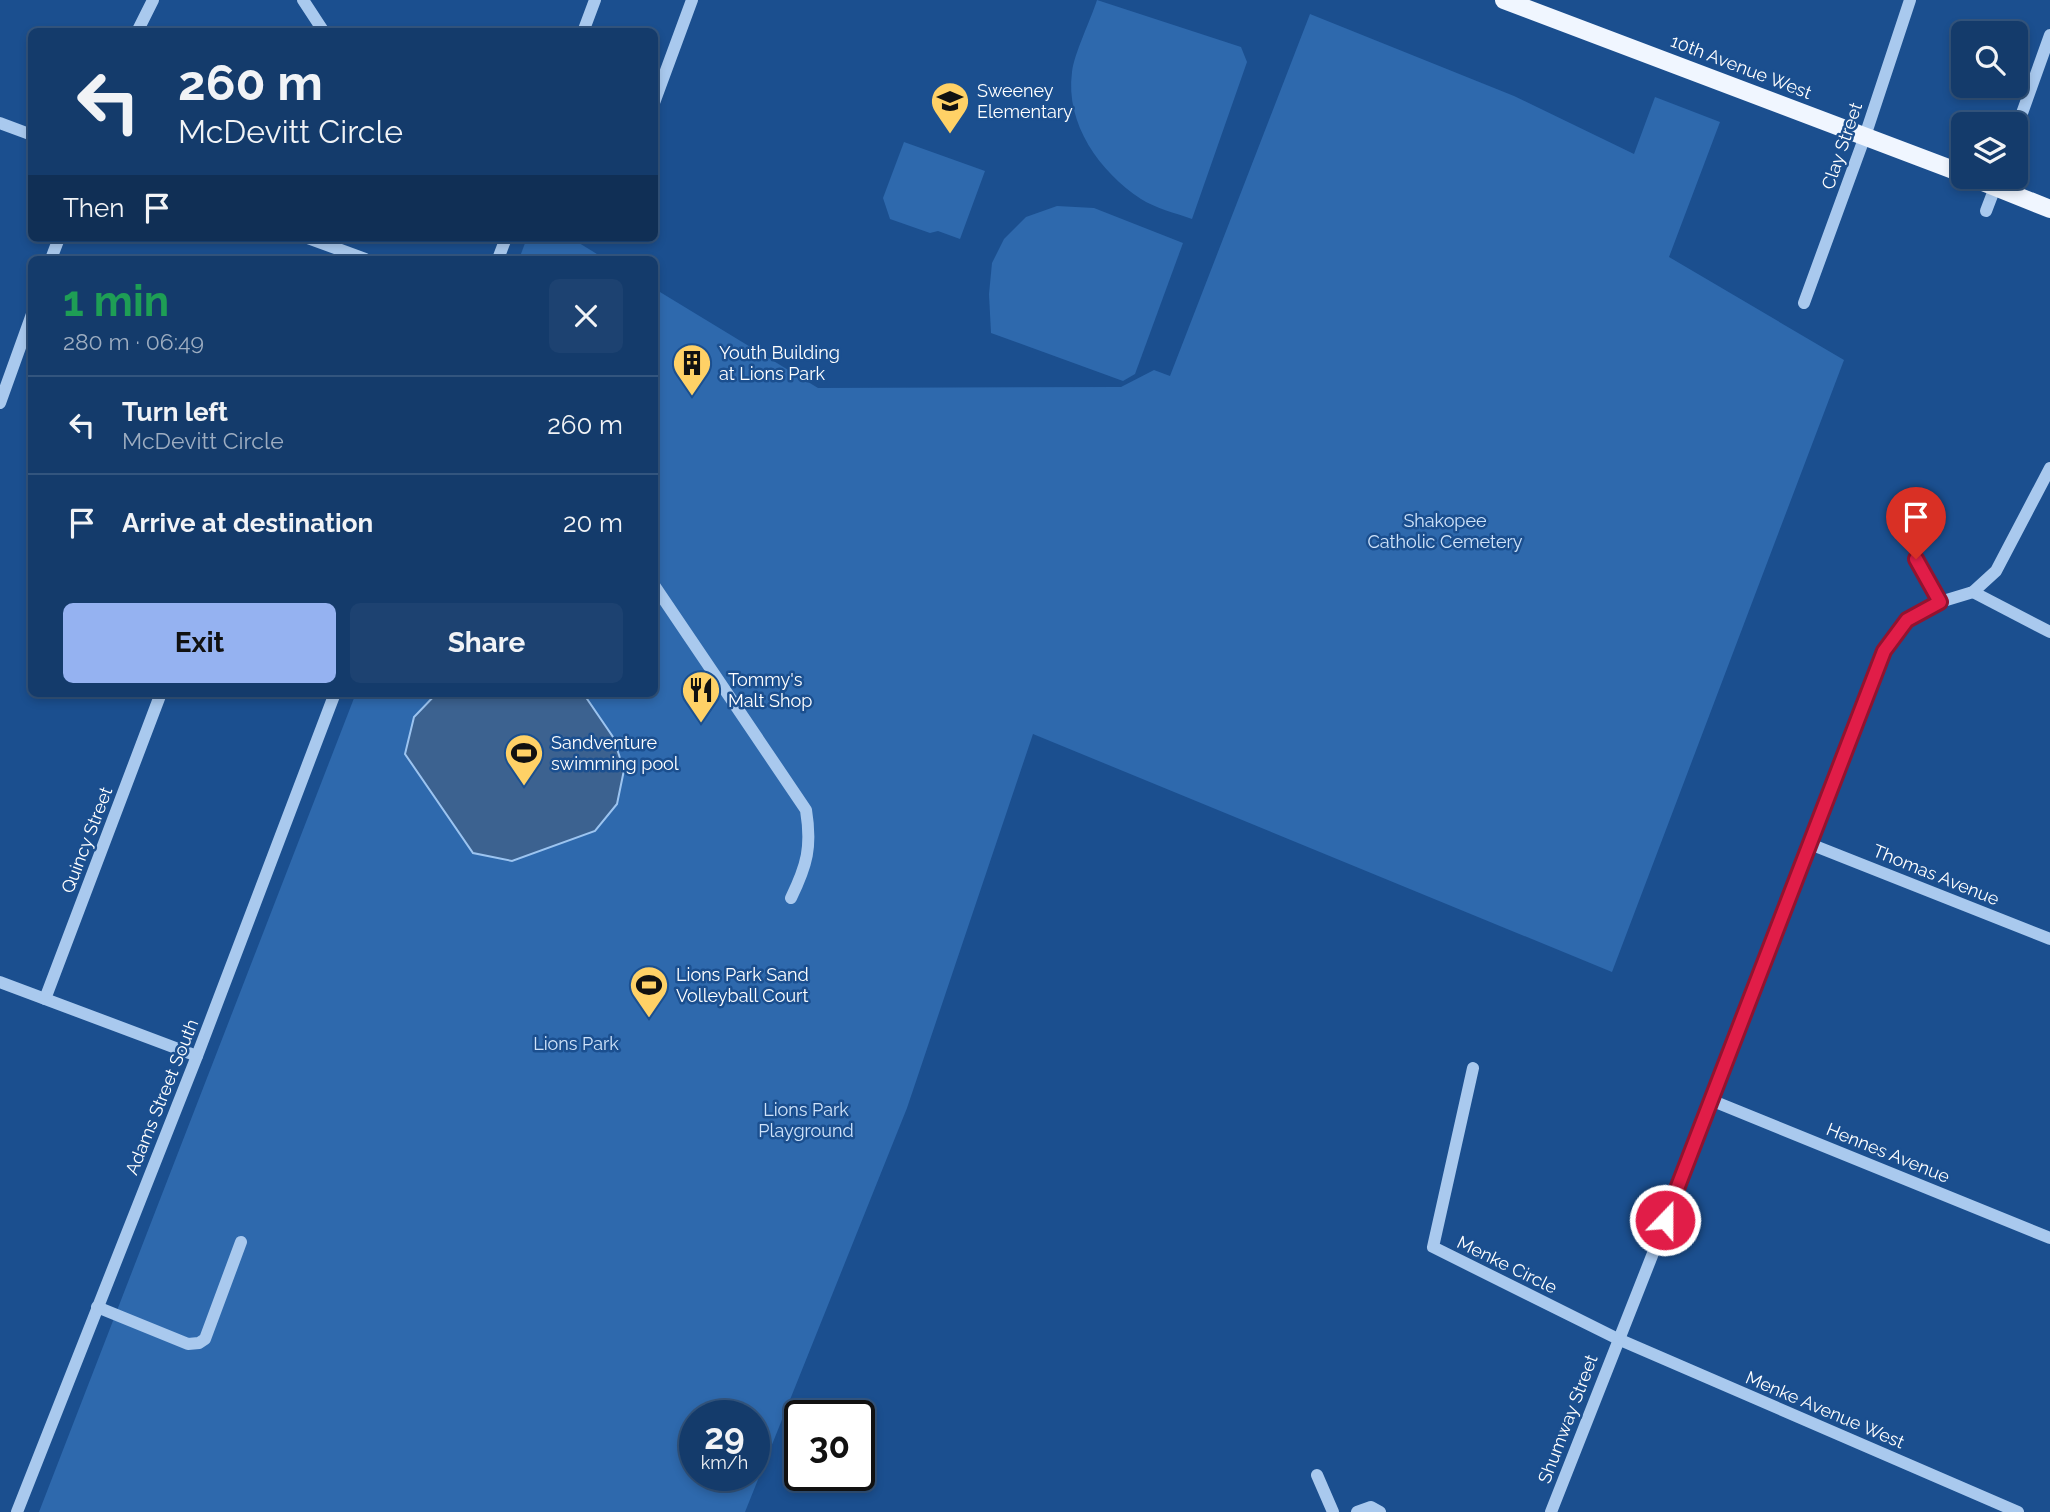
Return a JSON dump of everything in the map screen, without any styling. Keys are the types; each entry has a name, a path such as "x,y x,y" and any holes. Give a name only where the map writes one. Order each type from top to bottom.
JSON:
{"main road":[{"name":"10th Avenue West","path":"1504,0 1951,169"},
{"path":"2011,189 2050,209"}],"street":[{"path":"139,28 153,0"},
{"path":"303,0 321,28"},
{"path":"584,28 595,0"},
{"path":"658,92 692,0"},
{"name":"Clay Street","path":"1804,303 1865,136 1910,0"},
{"path":"2022,112 2050,35"},
{"path":"0,123 28,134"},
{"path":"1986,211 1994,189"},
{"path":"321,245 356,256"},
{"path":"0,402 28,325"},
{"path":"2050,467 1996,571 1973,592 2050,632"},
{"path":"1916,559 1940,602"},
{"path":"658,590 806,810 809,853 791,898"},
{"name":"Shumway Street","path":"1551,1512 1713,1101 1884,651 1907,620 1940,602 1973,592"},
{"name":"Quincy Street","path":"45,999 159,697"},
{"name":"Adams Street South","path":"18,1512 197,1056 333,697"},
{"name":"Thomas Avenue","path":"1810,844 2050,939"},
{"path":"0,982 197,1056"},
{"name":"Menke Circle","path":"1473,1068 1433,1247 1618,1339"},
{"name":"Hennes Avenue","path":"1713,1101 2050,1238"},
{"path":"97,1307 188,1344 200,1343 205,1339 241,1242"},
{"name":"Menke Avenue West","path":"1618,1339 2018,1512"},
{"path":"1317,1475 1333,1512"},
{"path":"1357,1512 1371,1507 1380,1512"}],"green space":[{"path":"1097,0 1241,47 1247,62 1192,219 1152,205 1126,188 1099,161 1080,128 1071,91 1072,72"},
{"name":"Lions Park","path":"1310,14 1514,96 1634,154 1655,97 1720,122 1669,257 1844,360 1612,972 1033,734 907,1108 790,1400 784,1400 784,1415 770,1450 770,1400 679,1400 679,1491 753,1491 745,1512 39,1512 354,697 658,697 658,291 818,388 1121,387 1154,370 1170,376"},
{"path":"904,142 985,171 960,239 938,231 930,233 890,219 883,198"},
{"path":"1057,206 1094,208 1183,243 1135,374 1123,381 991,333 989,294 992,263 1004,239 1026,217"},
{"path":"525,242 577,242 600,256 520,256"}],"shaded area":[{"name":"Sandventure swimming pool","path":"433,697 586,697 613,737 624,770 617,804 595,831 512,861 473,853 405,754 414,717"}],"place":[{"name":"Sweeney Elementary","path":"950,135"},
{"name":"Youth Building at Lions Park","path":"692,397"},
{"name":"Tommy's Malt Shop","path":"701,724"},
{"name":"Sandventure swimming pool","path":"524,787"},
{"name":"Lions Park Sand Volleyball Court","path":"649,1019"}],"route":[{"path":"1665,1220 1884,651 1907,620 1940,602 1916,559"}],"park label":[{"name":"Shakopee Catholic Cemetery","path":"1445,531"},
{"name":"Lions Park Playground","path":"806,1120"}]}
